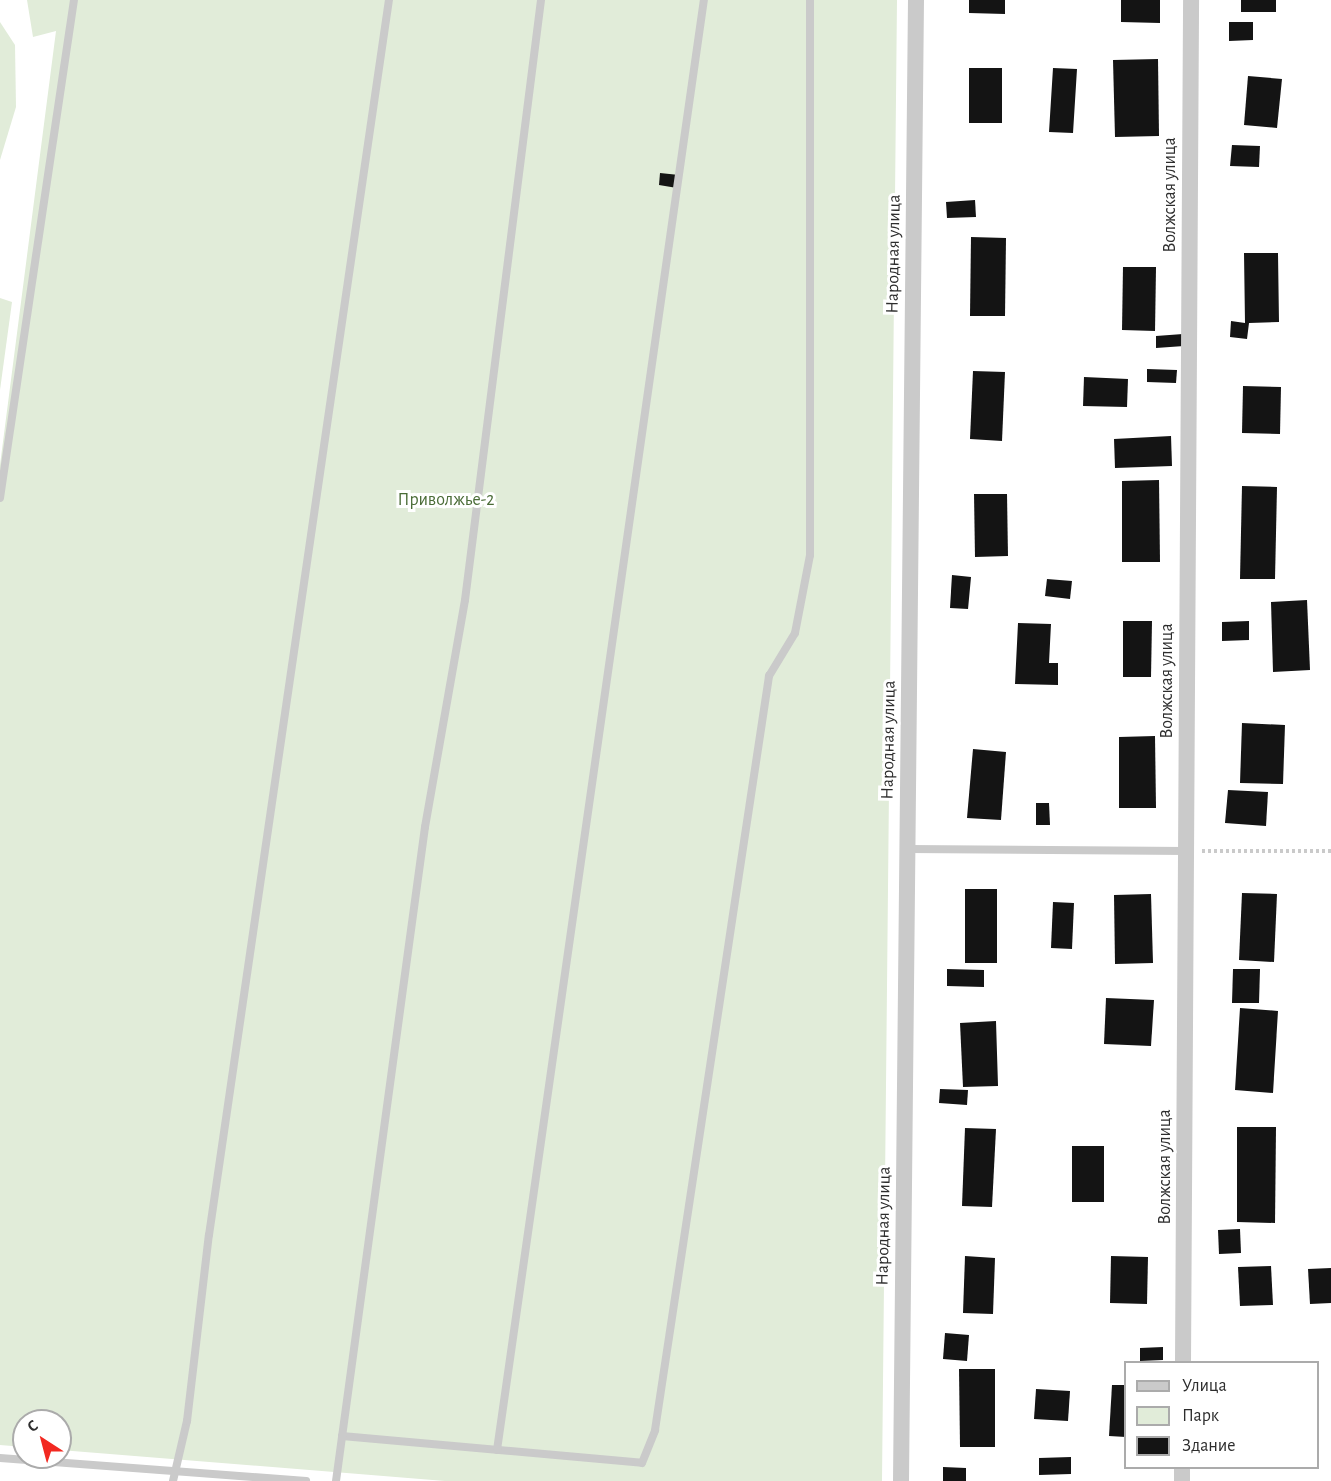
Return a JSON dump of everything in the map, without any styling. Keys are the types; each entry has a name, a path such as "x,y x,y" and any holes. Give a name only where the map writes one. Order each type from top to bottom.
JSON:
{"street":[{"name":"Народная улица","path":"901,1481 916,0"},
{"name":"Волжская улица","path":"1183,1361 1191,0"}],"lane":[{"path":"0,498 74,0"},
{"path":"173,1481 187,1421 209,1235 389,0"},
{"path":"336,1481 426,827 465,600 541,0"},
{"path":"497,1450 704,0"},
{"path":"342,1436 642,1463 655,1430 769,676 795,633 810,555 810,0"},
{"path":"908,849 1186,851"},
{"path":"0,1458 176,1468 306,1481"}],"path":[{"path":"1186,851 1331,851"}],"green space":[{"name":"Приволжье-2","path":"27,0 897,0 882,1481 445,1481 72,1451 72,1409 12,1409 12,1446 0,1445 0,465 56,31 33,37"},
{"path":"0,22 15,45 16,107 0,160"},
{"path":"0,298 12,302 0,390"}],"building":[{"path":"969,0 1005,0 1005,14 969,13"},
{"path":"1121,0 1160,0 1160,23 1121,22"},
{"path":"1241,0 1276,0 1276,12 1241,12"},
{"path":"1229,22 1253,22 1253,40 1229,41"},
{"path":"1158,59 1159,136 1115,137 1113,60"},
{"path":"969,68 1002,68 1002,123 969,123"},
{"path":"1053,68 1077,69 1073,133 1049,132"},
{"path":"1248,76 1282,79 1277,128 1244,125"},
{"path":"1232,145 1260,146 1259,167 1230,166"},
{"path":"660,173 679,175 677,188 659,185"},
{"path":"975,200 976,217 947,218 946,202"},
{"path":"971,237 1006,238 1005,316 970,316"},
{"path":"1244,253 1278,253 1279,322 1249,323 1247,339 1230,337 1231,321 1245,323"},
{"path":"1123,267 1156,267 1155,331 1122,330"},
{"path":"1183,334 1184,346 1156,348 1156,336"},
{"path":"1147,369 1177,370 1176,383 1147,382"},
{"path":"973,371 1005,372 1002,441 970,439"},
{"path":"1084,377 1128,379 1127,407 1083,406"},
{"path":"1243,386 1281,387 1280,434 1242,433"},
{"path":"1171,436 1172,466 1115,468 1114,439"},
{"path":"1159,480 1160,562 1122,562 1122,481"},
{"path":"1242,486 1277,487 1275,579 1240,579"},
{"path":"974,494 1007,494 1008,556 975,557"},
{"path":"952,575 971,577 968,609 950,608"},
{"path":"1047,579 1072,581 1070,599 1045,596"},
{"path":"1307,600 1310,670 1273,672 1271,602"},
{"path":"1123,621 1152,621 1151,677 1123,677"},
{"path":"1249,621 1249,640 1222,641 1222,622"},
{"path":"1018,623 1051,624 1049,663 1058,663 1058,685 1015,684"},
{"path":"1242,723 1285,725 1283,784 1240,783"},
{"path":"1155,736 1156,808 1119,808 1119,737"},
{"path":"973,749 1006,752 1001,820 967,818"},
{"path":"1228,790 1268,792 1266,826 1225,823"},
{"path":"1036,803 1049,803 1050,825 1036,825"},
{"path":"965,889 997,889 997,963 965,963"},
{"path":"1242,893 1277,894 1274,962 1239,960"},
{"path":"1151,894 1153,963 1115,964 1114,895"},
{"path":"1053,902 1074,903 1072,949 1051,948"},
{"path":"947,969 984,970 984,987 947,986"},
{"path":"1233,969 1260,969 1259,1003 1232,1003"},
{"path":"1106,998 1154,1000 1151,1046 1104,1044"},
{"path":"1240,1008 1278,1011 1273,1093 1235,1090"},
{"path":"996,1021 998,1086 963,1087 960,1023"},
{"path":"940,1089 968,1090 967,1105 939,1103"},
{"path":"1237,1127 1276,1127 1275,1223 1237,1222"},
{"path":"965,1128 996,1129 992,1207 962,1206"},
{"path":"1072,1146 1104,1146 1104,1202 1072,1202"},
{"path":"1240,1229 1241,1253 1219,1254 1218,1230"},
{"path":"965,1256 995,1258 993,1314 963,1313"},
{"path":"1111,1256 1148,1257 1147,1304 1110,1303"},
{"path":"1271,1266 1273,1305 1240,1306 1238,1267"},
{"path":"1331,1268 1331,1303 1310,1304 1308,1269"},
{"path":"945,1333 969,1335 967,1361 943,1359"},
{"path":"1163,1347 1163,1360 1140,1361 1140,1348"},
{"path":"959,1369 995,1369 995,1447 960,1447"},
{"path":"1112,1385 1124,1385 1124,1437 1109,1436"},
{"path":"1036,1389 1070,1391 1068,1421 1034,1419"},
{"path":"1071,1457 1071,1474 1039,1475 1039,1458"},
{"path":"943,1467 966,1468 966,1481 943,1481"}]}
